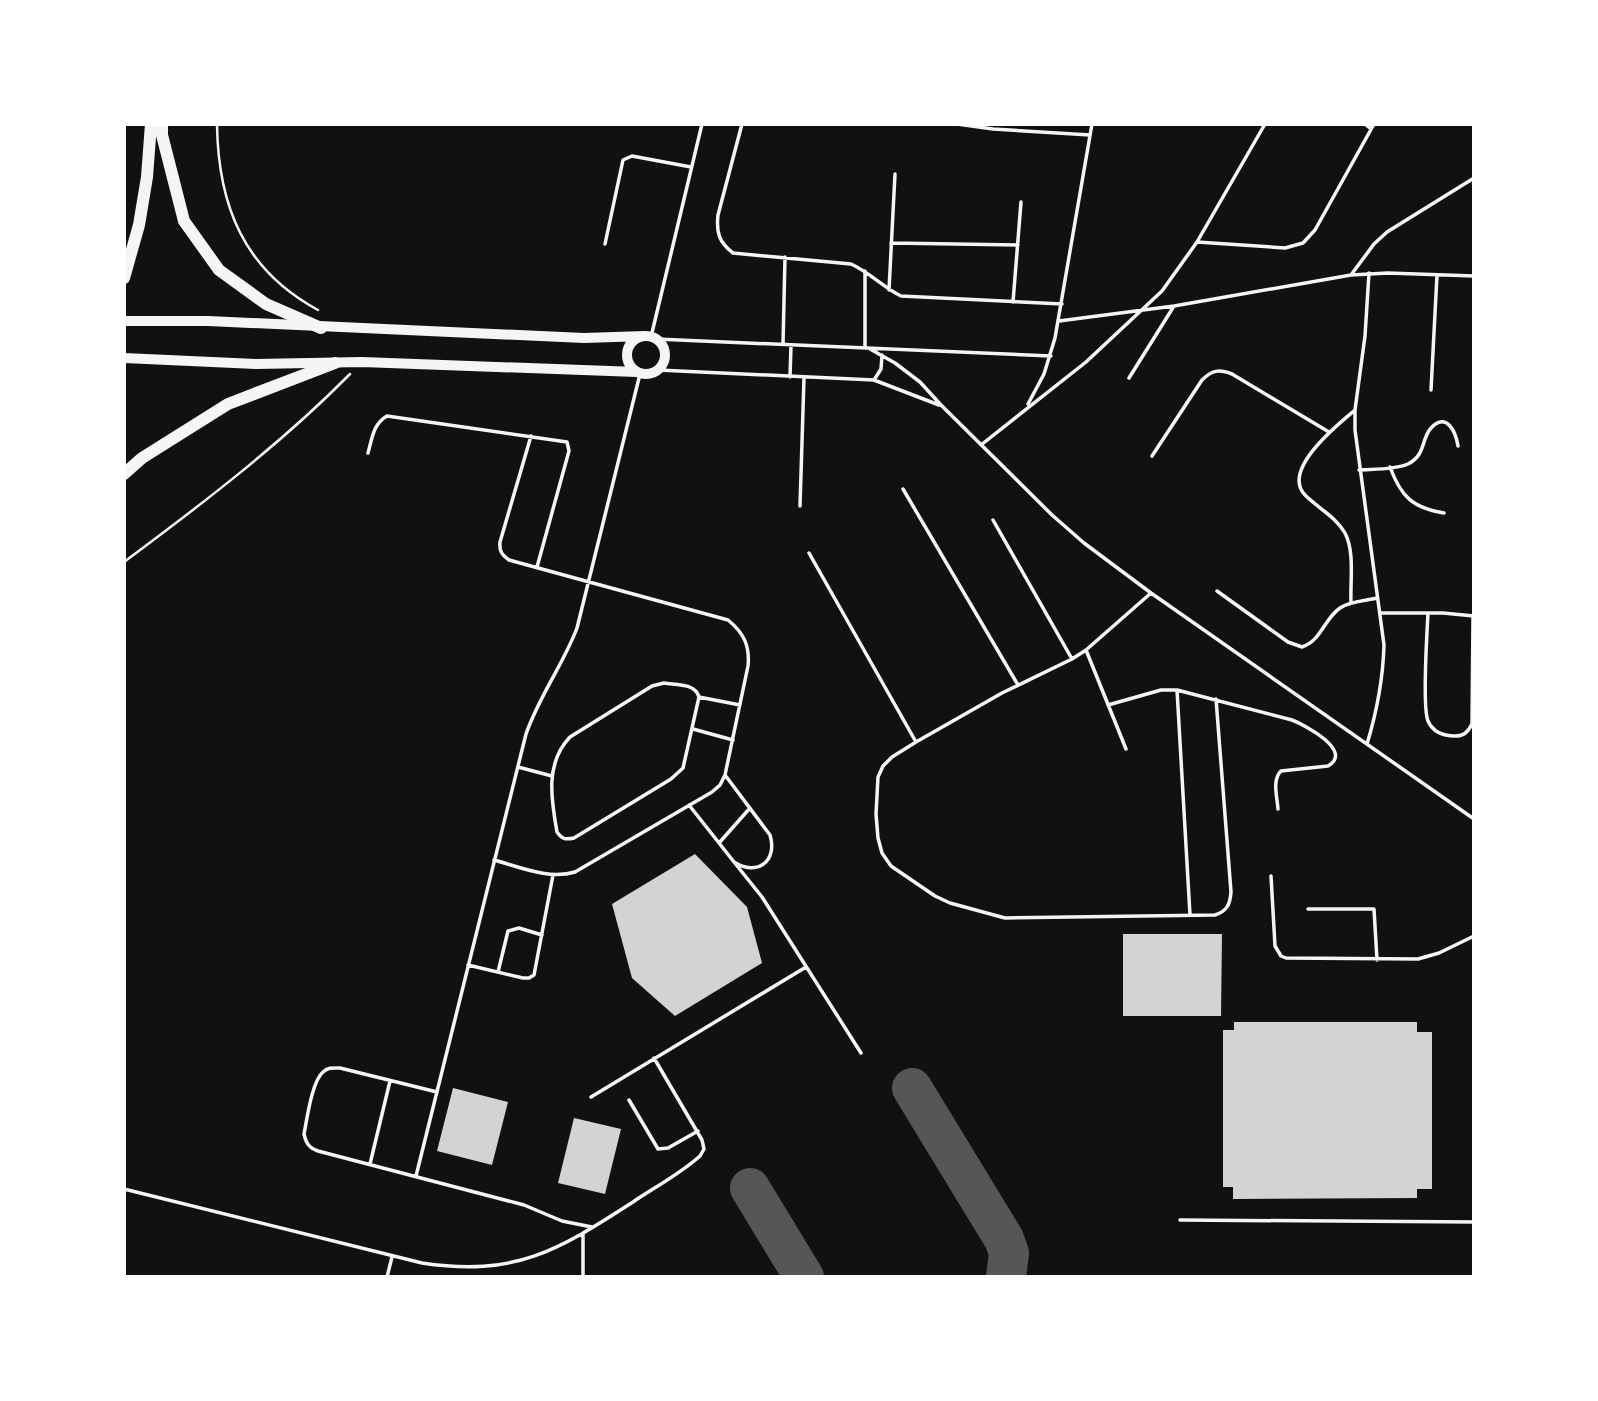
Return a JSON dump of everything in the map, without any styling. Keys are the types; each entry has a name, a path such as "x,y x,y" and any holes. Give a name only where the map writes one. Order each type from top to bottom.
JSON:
{"highway":[{"path":"124,278 143,201 151,124"},
{"path":"162,124 162,135 184,222 219,270 266,304 324,322"},
{"path":"124,474 142,458 228,404 335,363"}],"main road":[{"path":"124,321 324,322 584,338 651,337 665,350 663,365 653,373 362,362 256,364 124,358"},
{"path":"639,373 628,362 628,348 632,342 651,337"}],"lane":[{"path":"702,124 651,337 1051,356"},
{"path":"742,124 716,230 722,244 733,253 851,264 866,271 901,296 1062,304"},
{"path":"957,124 993,130 1090,135"},
{"path":"1026,408 1051,356 1091,124"},
{"path":"981,445 1086,362 1162,291 1197,242 1265,124"},
{"path":"1197,242 1285,248 1303,243 1315,230 1373,127 1365,124"},
{"path":"605,244 623,160 632,156 691,167"},
{"path":"889,290 895,174"},
{"path":"1351,275 1374,244 1387,232 1474,178"},
{"path":"1013,302 1021,202"},
{"path":"891,243 1018,245"},
{"path":"783,344 785,257"},
{"path":"866,271 867,349"},
{"path":"1059,321 1174,306 1369,273 1474,275"},
{"path":"1367,744 1384,674 1381,613 1356,447 1355,410 1366,336 1369,273"},
{"path":"1431,390 1437,275"},
{"path":"1129,378 1174,306"},
{"path":"789,377 791,345"},
{"path":"867,349 881,355 920,382 1068,529 1151,593 1474,819"},
{"path":"874,380 881,369 881,355"},
{"path":"658,370 874,380 941,405"},
{"path":"1152,456 1202,380 1209,372 1221,370 1329,432"},
{"path":"416,1176 518,767 533,715 571,646 639,373"},
{"path":"800,506 804,378"},
{"path":"1351,603 1349,552 1344,533 1299,487 1298,478 1301,468 1329,432 1355,410"},
{"path":"368,453 375,428 387,416 562,440 569,446 537,567"},
{"path":"1359,470 1407,464 1424,446 1432,427 1438,424 1452,426 1456,432 1458,446"},
{"path":"494,860 553,876 575,872 712,792 720,785 725,775 749,653 746,639 728,620 509,560 503,556 499,550 531,436"},
{"path":"1390,467 1397,485 1409,500 1425,510 1444,513"},
{"path":"903,489 1018,685"},
{"path":"993,520 1072,659"},
{"path":"809,553 916,741"},
{"path":"1217,591 1288,642 1302,647 1315,640 1334,613 1351,603 1378,598"},
{"path":"1151,593 1072,659 1018,685 892,757 883,766 878,778 876,814 882,853 891,866 935,896 950,903 1014,919 1190,916 1223,912 1230,904 1231,892 1216,699"},
{"path":"1381,613 1428,613 1473,616 1472,724 1468,732 1454,736 1439,732 1427,719 1428,613"},
{"path":"1086,650 1126,749"},
{"path":"664,683 688,687 698,692 693,729 685,760 678,774 574,838 561,838 557,831 551,799 552,776 564,744 570,737 652,686 664,683"},
{"path":"1108,705 1161,690 1177,690 1304,725 1327,741 1335,753 1332,764 1281,771 1276,781 1278,808"},
{"path":"1177,690 1190,916"},
{"path":"699,697 740,705"},
{"path":"693,729 733,740"},
{"path":"518,767 552,776"},
{"path":"725,775 770,835 773,844 772,853 760,867 751,869 734,862"},
{"path":"689,805 762,897 861,1053"},
{"path":"719,843 750,808"},
{"path":"468,965 523,978 534,975 553,876"},
{"path":"1271,876 1275,946 1281,956 1292,959 1408,960 1429,957 1474,936"},
{"path":"1308,909 1374,909 1377,960"},
{"path":"498,972 509,931 519,928 542,935"},
{"path":"591,1097 806,967"},
{"path":"124,1189 392,1257 451,1268 511,1264 539,1255 583,1234 701,1156 704,1149 698,1131 654,1058"},
{"path":"437,1092 340,1068 330,1068 322,1072 317,1081 304,1133 305,1142 310,1148 524,1205 562,1221 594,1227"},
{"path":"370,1164 390,1080"},
{"path":"629,1100 658,1149 668,1148 698,1131"},
{"path":"1180,1220 1474,1223"},
{"path":"583,1234 583,1277"},
{"path":"387,1277 392,1257"}],"path":[{"path":"217,124 221,178 232,214 252,255 277,282 324,322"},
{"path":"124,562 305,417 362,362"}],"building":[{"path":"695,854 747,907 762,963 675,1016 632,978 612,904"},
{"path":"1123,934 1222,934 1221,1016 1123,1016"},
{"path":"1234,1022 1417,1022 1417,1032 1432,1032 1432,1189 1417,1189 1417,1198 1233,1199 1233,1187 1223,1187 1223,1030 1234,1030"},
{"path":"453,1088 508,1102 492,1165 437,1151"},
{"path":"574,1118 621,1129 605,1194 558,1183"}],"taxiway":[{"path":"912,1088 1004,1239 1009,1253 1006,1277"},
{"path":"750,1188 804,1277"}]}
